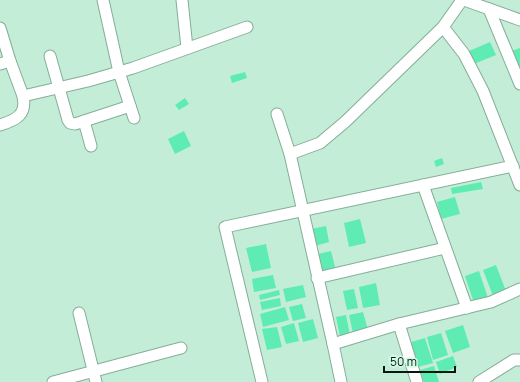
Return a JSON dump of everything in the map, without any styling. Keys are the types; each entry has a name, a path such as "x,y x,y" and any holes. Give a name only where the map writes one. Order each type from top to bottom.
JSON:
{"street":[{"path":"103,0 119,72 134,118"},
{"path":"182,0 187,48"},
{"path":"290,154 320,143 377,92 443,26 463,0 476,2 489,10 520,20"},
{"path":"489,10 520,84"},
{"path":"443,26 464,54 483,91 520,185"},
{"path":"23,96 88,81 119,72 247,27"},
{"path":"0,28 5,62 23,96 24,103 23,112 18,117 10,122 0,125"},
{"path":"50,56 58,87 70,123 75,124 130,106"},
{"path":"277,114 290,154 341,382"},
{"path":"84,121 91,146"},
{"path":"262,382 225,227 513,166"},
{"path":"423,185 467,308"},
{"path":"317,278 445,248"},
{"path":"333,344 399,324 491,302 520,289"},
{"path":"79,313 96,382"},
{"path":"399,324 417,382"},
{"path":"53,382 93,370 181,348"},
{"path":"479,382 514,360 520,360"}],"building":[{"path":"490,42 496,55 474,64 469,51"},
{"path":"520,48 520,66 517,67 511,51"},
{"path":"245,72 247,78 232,83 230,76"},
{"path":"185,98 189,104 179,110 175,105"},
{"path":"184,131 191,146 175,154 168,139"},
{"path":"442,158 444,164 436,167 434,161"},
{"path":"481,182 483,189 452,194 451,188"},
{"path":"455,197 460,214 441,219 437,202"},
{"path":"360,219 366,243 349,247 344,223"},
{"path":"326,226 329,242 315,246 311,229"},
{"path":"266,244 271,268 252,272 246,248"},
{"path":"331,251 336,271 322,274 318,254"},
{"path":"496,265 506,291 493,296 483,270"},
{"path":"479,271 488,298 474,303 465,276"},
{"path":"273,275 276,288 254,292 252,279"},
{"path":"376,283 380,305 363,308 359,287"},
{"path":"303,285 306,297 286,302 283,289"},
{"path":"354,289 358,308 347,310 343,291"},
{"path":"279,290 280,295 260,300 259,295"},
{"path":"280,298 281,306 262,310 260,302"},
{"path":"302,304 306,318 293,321 289,307"},
{"path":"285,307 289,320 263,327 260,314"},
{"path":"363,312 368,330 353,333 349,315"},
{"path":"346,315 350,335 340,337 336,317"},
{"path":"313,319 318,338 303,342 298,323"},
{"path":"294,323 299,341 286,344 281,327"},
{"path":"463,325 470,347 453,353 445,331"},
{"path":"277,327 282,347 267,350 262,329"},
{"path":"441,333 448,355 433,360 427,337"},
{"path":"425,338 433,363 418,367 411,342"},
{"path":"453,356 457,367 440,374 436,362"},
{"path":"434,366 439,382 424,382 420,370"}]}
